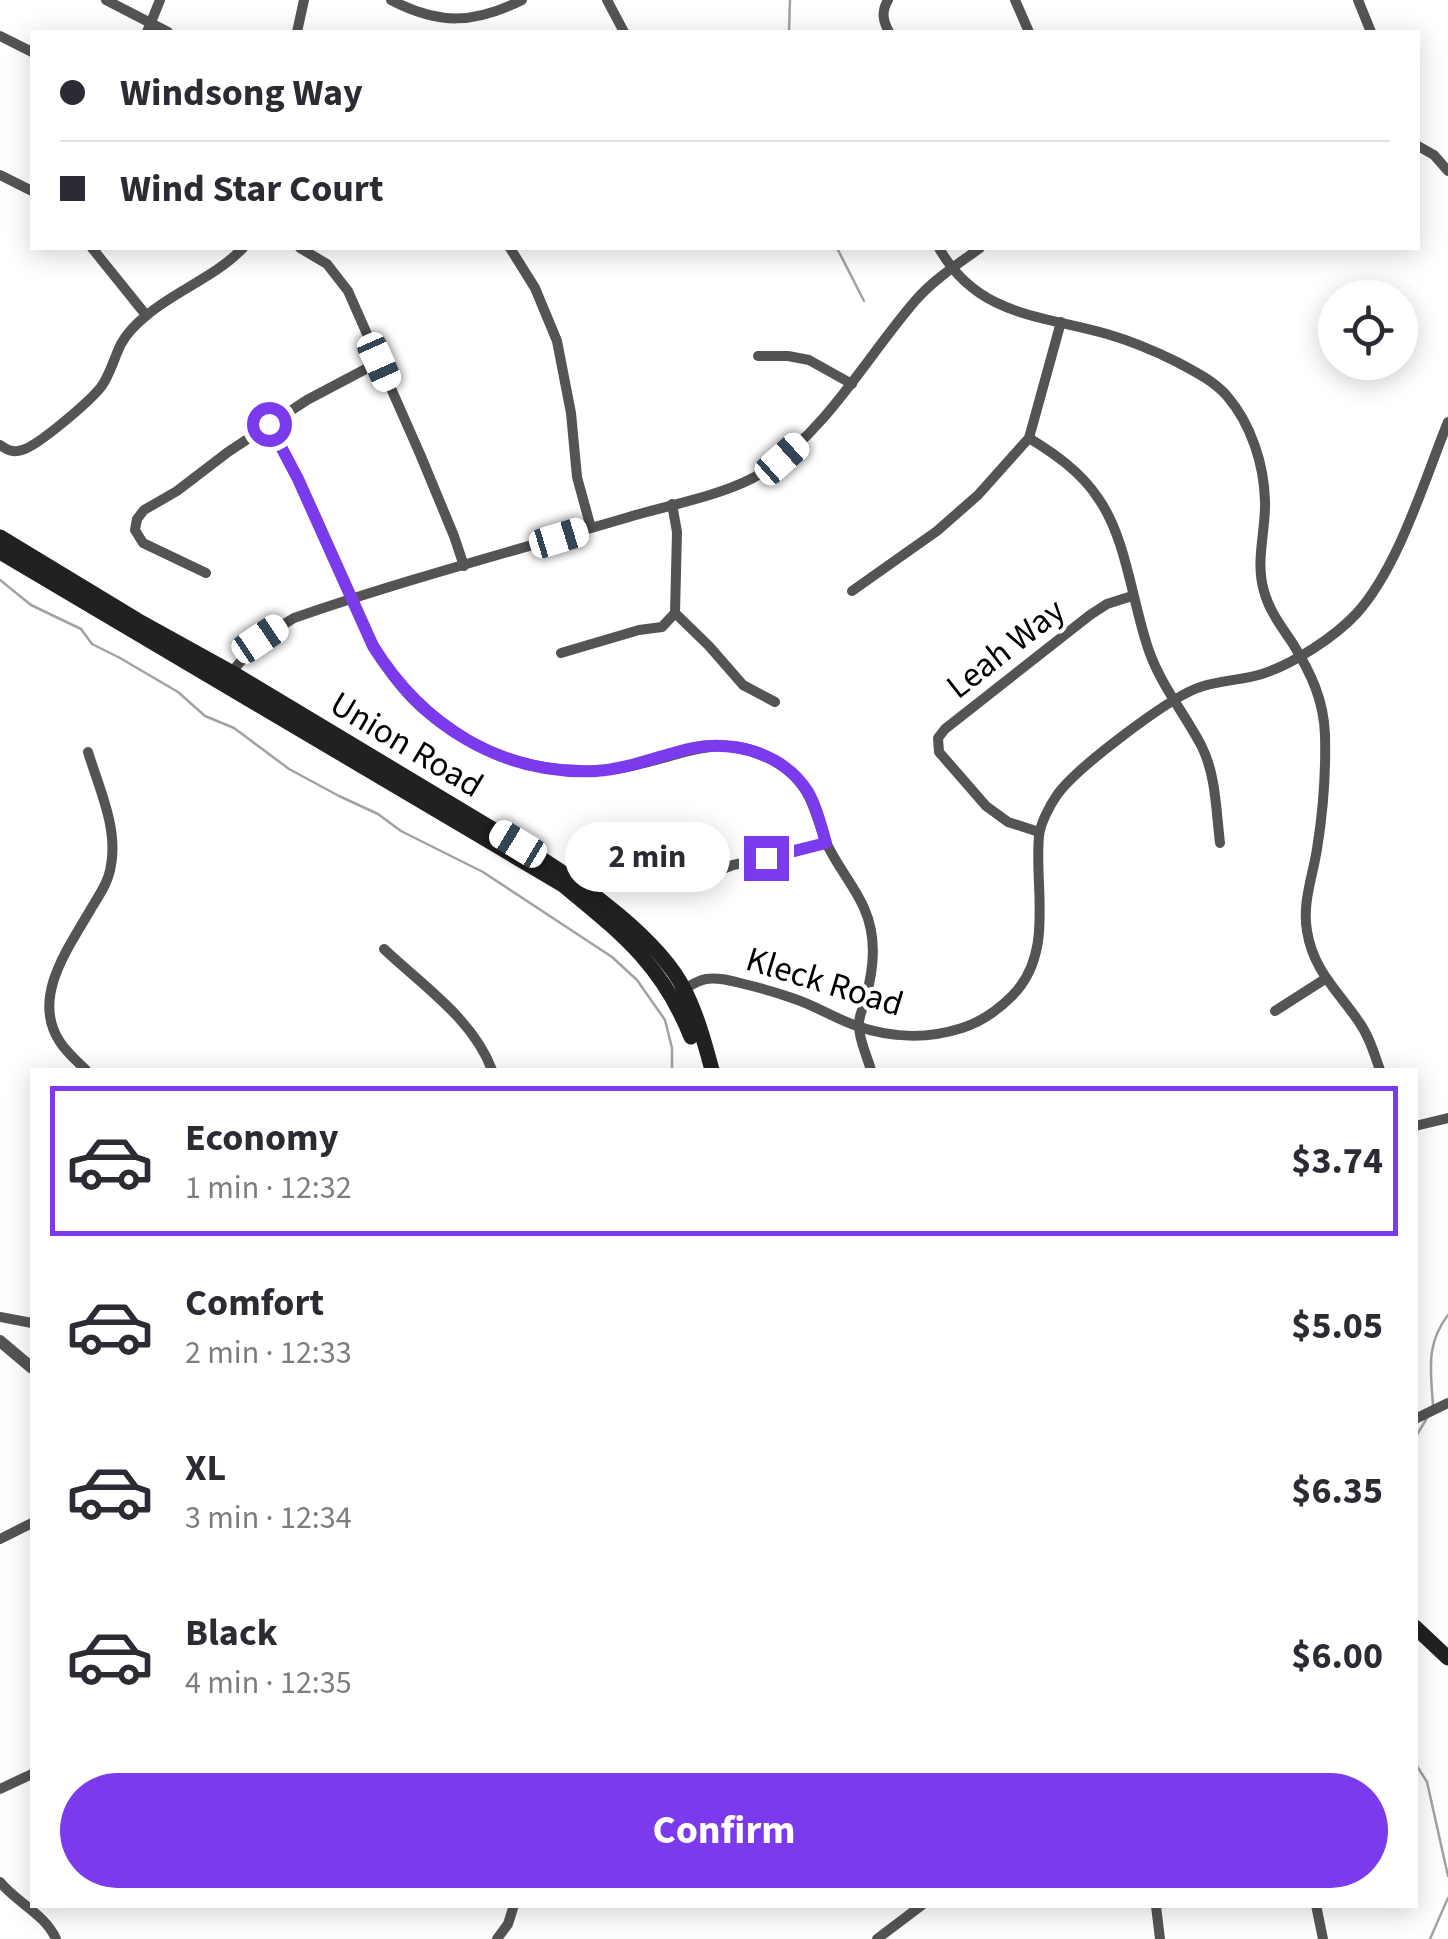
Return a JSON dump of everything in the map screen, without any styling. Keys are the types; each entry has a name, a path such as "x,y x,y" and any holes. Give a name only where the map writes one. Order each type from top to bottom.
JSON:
{"main road":[{"name":"Union Road","path":"0,537 228,678"},
{"name":"Union Road","path":"0,552 228,678 583,887 665,962 711,1068"},
{"name":"Union Road","path":"678,992 680,1009 702,1068"},
{"path":"1418,1630 1448,1658"}],"street":[{"path":"106,0 149,28 160,0"},
{"path":"297,30 304,0"},
{"path":"392,0 430,16 468,19 522,0"},
{"path":"606,0 623,30"},
{"path":"888,0 883,12 888,30"},
{"path":"1015,0 1027,30"},
{"path":"1358,0 1370,30"},
{"path":"0,36 30,51"},
{"path":"1420,147 1448,170"},
{"path":"0,175 30,190"},
{"path":"94,250 146,316"},
{"path":"0,445 16,451 35,444 104,384 131,330 240,250"},
{"path":"303,250 327,264 341,279 464,566"},
{"path":"511,250 535,288 557,341 571,413 577,476 591,528"},
{"path":"940,250 951,269 989,300 1022,314 1110,334 1196,371 1225,394 1246,424 1260,463 1265,502 1260,562 1264,591 1314,681 1323,711 1322,817 1306,899 1306,930 1325,979 1359,1022 1379,1068"},
{"path":"228,678 260,639 294,618 724,489 760,474 813,431 916,299 977,250"},
{"path":"852,591 937,532 978,495 1029,438 1061,322"},
{"path":"758,356 809,360 852,384"},
{"path":"206,573 143,543 136,530 137,519 144,510 307,400 379,362"},
{"name":"Kleck Road","path":"678,992 710,978 725,980 795,999 858,1027 917,1036 950,1032 991,1014 1020,988 1029,974 1039,936 1039,832 1058,794 1095,758 1174,700 1198,688 1260,675 1300,655 1356,614 1382,580 1448,422"},
{"path":"269,424 288,456 373,646 404,690 452,732 528,765 560,770 594,771 646,763 710,746 746,749 770,758 795,776 808,792 826,843 864,907 871,929 871,978 858,1027 870,1068"},
{"path":"1029,438 1065,462 1098,497 1110,519 1150,656 1203,748 1212,775 1220,842"},
{"path":"561,653 662,627 675,613 678,532 672,504"},
{"name":"Leah Way","path":"1039,832 1008,822 986,806 939,752 938,738 1090,615 1107,604 1132,596"},
{"path":"675,613 743,685 775,702"},
{"path":"84,1068 58,1040 49,1014 49,999 52,984 108,878 112,861 110,826 88,752"},
{"path":"694,880 733,865 826,843"},
{"path":"384,949 466,1025 491,1068"},
{"path":"1275,1011 1325,979"},
{"path":"1418,1125 1448,1118"},
{"path":"0,1318 30,1323"},
{"path":"0,1341 30,1366"},
{"path":"1418,1417 1448,1403"},
{"path":"0,1539 30,1523"},
{"path":"0,1789 30,1775"},
{"path":"0,1882 52,1929 56,1939"},
{"path":"497,1939 513,1908"},
{"path":"877,1939 918,1908"},
{"path":"1156,1908 1160,1939"},
{"path":"1317,1908 1322,1939"}],"waterway":[{"path":"789,30 790,0"},
{"path":"838,250 864,301"},
{"path":"0,580 31,605 81,629 92,644 178,692 205,716 234,728 289,769 483,872 612,957 637,980 665,1020 672,1068"},
{"path":"1433,1406 1433,1348 1448,1315"},
{"path":"1418,1433 1427,1418"},
{"path":"1418,1768 1427,1782 1448,1876"},
{"path":"1430,1939 1448,1898"}],"route":[{"path":"269,424 288,456 373,646 386,668 422,708 452,732 484,749 528,765 560,770 618,768 710,746 746,749 770,758 795,776 808,792 826,843 766,858"}]}
